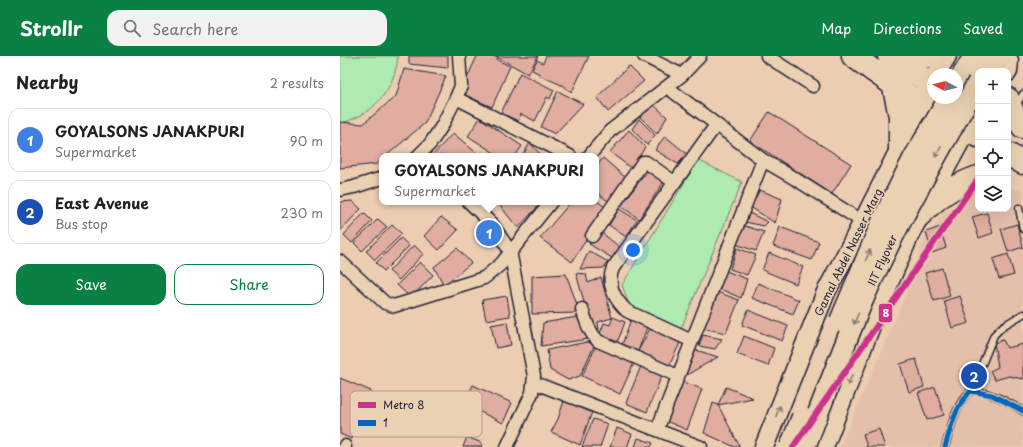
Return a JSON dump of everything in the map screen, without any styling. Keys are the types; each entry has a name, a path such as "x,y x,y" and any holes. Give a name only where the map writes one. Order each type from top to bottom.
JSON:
{"highway":[{"path":"853,56 895,64 927,77"},
{"path":"895,64 928,56"},
{"path":"895,64 919,103 972,133"},
{"path":"895,64 900,116 899,149"},
{"path":"963,102 975,108"},
{"path":"1015,111 1023,133"},
{"path":"1011,156 1023,163"},
{"path":"1011,172 1023,172"},
{"path":"919,216 933,202 949,190 975,178"}],"main road":[{"path":"963,74 974,56"},
{"path":"991,68 1003,63"},
{"name":"IIT Flyover","path":"805,447 864,300 899,226 924,178 975,87"},
{"name":"IIT Flyover","path":"790,447 851,293 884,217 914,157 945,104"}],"street":[{"path":"421,153 430,144 442,126 461,86 460,56"},
{"path":"644,56 682,75"},
{"path":"592,153 610,131 682,75 700,56"},
{"path":"767,56 813,86"},
{"name":"Gamal Abdel Nasser Marg","path":"940,68 947,56"},
{"path":"667,87 763,160 797,180 866,216"},
{"name":"Gamal Abdel Nasser Marg","path":"764,447 826,292 866,216 899,149 919,103 927,90"},
{"path":"456,98 564,153"},
{"path":"824,447 876,313 919,216 972,133 975,122"},
{"path":"692,341 627,311 621,306 614,294 609,278 612,268 716,125"},
{"path":"657,430 763,160"},
{"path":"592,236 643,162 646,162 674,182"},
{"path":"340,190 379,179"},
{"path":"471,205 492,224 510,251 534,376 532,393 508,447"},
{"path":"340,261 385,304 394,306 484,278 496,268 548,205"},
{"path":"826,292 833,282 844,277 855,277 866,282 874,290 878,302 876,313"},
{"path":"582,309 592,335 598,341 678,376"},
{"path":"534,383 701,447"}],"lane":[{"path":"1019,208 1023,229"},
{"path":"945,447 958,409 965,396 971,391 994,335 1003,326 1023,314"},
{"path":"971,391 980,391 992,395 1023,411"}],"shaded area":[{"path":"1011,189 1023,190 1023,447 840,447 901,306 925,239 945,212 975,195 975,212 1011,212"}],"green space":[{"path":"340,56 398,56 392,79 387,90 380,99 363,114 340,123"},
{"path":"698,160 742,182 680,331 631,310 622,285"}],"building":[{"path":"409,56 448,56 448,68 409,64"},
{"path":"477,56 493,56 498,58 497,60 510,66 492,107 465,95 467,92 465,91 464,85"},
{"path":"495,56 538,56 528,74"},
{"path":"546,56 589,56 572,92 565,88 566,87 539,75 540,74 532,70 537,60 543,63"},
{"path":"629,66 644,81 608,112 597,97"},
{"path":"404,69 446,76 425,123 390,153 379,153 379,162 377,164 340,168 340,122 363,124 396,96"},
{"path":"520,73 554,90 550,99 547,97 535,121 521,114 518,121 501,113"},
{"path":"558,91 583,104 555,134 541,127"},
{"path":"653,104 667,117 657,134 640,117"},
{"path":"769,112 851,164 832,194 750,141"},
{"path":"480,118 522,146 517,153 494,153 468,136"},
{"path":"639,119 655,135 647,145 632,129"},
{"path":"629,130 645,147 632,169 610,152"},
{"path":"453,133 476,153 435,153"},
{"path":"665,136 687,154 678,164 655,150"},
{"path":"530,143 539,153 524,153"},
{"path":"603,158 626,178 608,201 599,194 599,163"},
{"path":"648,170 665,180 639,219 621,206"},
{"path":"760,190 782,199 775,223 749,206"},
{"path":"352,201 361,209 340,231 340,202"},
{"path":"599,202 606,208 572,262 540,238 568,205 599,205"},
{"path":"499,205 539,205 518,228"},
{"path":"619,209 637,220 626,237 609,225"},
{"path":"364,213 372,221 352,243 344,235"},
{"path":"749,213 768,222 764,226 745,222"},
{"path":"987,213 993,233 979,238 972,217"},
{"path":"441,217 458,230 439,250 424,236"},
{"path":"378,219 387,227 362,251 354,243"},
{"path":"1017,224 1023,247 1008,252 1001,229"},
{"path":"392,225 402,234 375,260 366,251"},
{"path":"745,226 764,232 756,251 735,244"},
{"path":"780,227 819,242 812,260 773,246"},
{"path":"940,227 946,248 932,253 926,232"},
{"path":"602,233 622,249 612,258 589,244"},
{"path":"401,238 409,246 384,271 376,263"},
{"path":"414,245 423,254 399,280 389,271"},
{"path":"457,248 471,263 444,285 434,267"},
{"path":"737,248 756,255 747,275 730,269"},
{"path":"589,251 608,262 603,268 580,269"},
{"path":"769,253 803,267 796,284 762,270"},
{"path":"1008,254 1014,275 999,279 993,259"},
{"path":"420,262 433,275 411,298 397,285"},
{"path":"942,268 950,296 934,301 925,273"},
{"path":"726,271 747,279 741,298 718,288"},
{"path":"576,273 586,274 588,283 601,277 612,318 598,322 599,330 592,331"},
{"path":"566,274 580,313 532,314 532,276"},
{"path":"758,283 799,300 793,314 752,298"},
{"path":"717,292 739,300 726,333 702,328"},
{"path":"507,296 510,316 486,320 482,300"},
{"path":"960,296 969,323 952,328 944,301"},
{"path":"748,310 788,326 782,341 742,325"},
{"path":"577,317 588,339 541,346 543,323"},
{"path":"613,317 625,322 617,343 599,336 604,323 610,325"},
{"path":"631,319 648,325 638,351 622,345"},
{"path":"507,322 511,345 496,348 491,325"},
{"path":"651,327 680,343 668,368 638,351"},
{"path":"703,335 722,339 715,349 699,346"},
{"path":"744,336 774,348 768,366 737,354"},
{"path":"1003,340 1007,348 1023,344 1023,379 1009,376 995,380 990,371 998,367 994,343"},
{"path":"587,342 595,344 580,376 568,380 550,370 547,350"},
{"path":"596,346 634,363 620,394 582,376"},
{"path":"696,350 718,357 683,377"},
{"path":"916,359 924,387 909,392 900,364"},
{"path":"641,366 662,375 647,412 626,403"},
{"path":"340,378 371,391 350,391 350,437 353,437 352,439 340,434"},
{"path":"683,382 702,389 687,430 666,421"},
{"path":"473,385 512,403 503,423 482,413 482,391 470,391"},
{"path":"726,387 753,398 718,405"},
{"path":"935,387 944,415 927,420 918,393"},
{"path":"564,401 592,412 580,445 551,432 558,419"},
{"path":"713,403 718,405 740,447 735,447 704,433"},
{"path":"593,419 608,424 600,447 582,447"},
{"path":"617,428 632,434 627,447 610,447"},
{"path":"879,429 885,447 867,447 863,434"},
{"path":"467,437 482,443 481,447 463,447"},
{"path":"638,438 653,443 651,447 635,447"}],"metro line":[{"name":"8","path":"793,447 975,183"}],"transit line":[{"name":"1","path":"945,447 957,410 971,391 992,395 1023,411"}],"place":[{"name":"GOYALSONS JANAKPURI","path":"489,233"},
{"name":"East Avenue","path":"974,376"}]}
